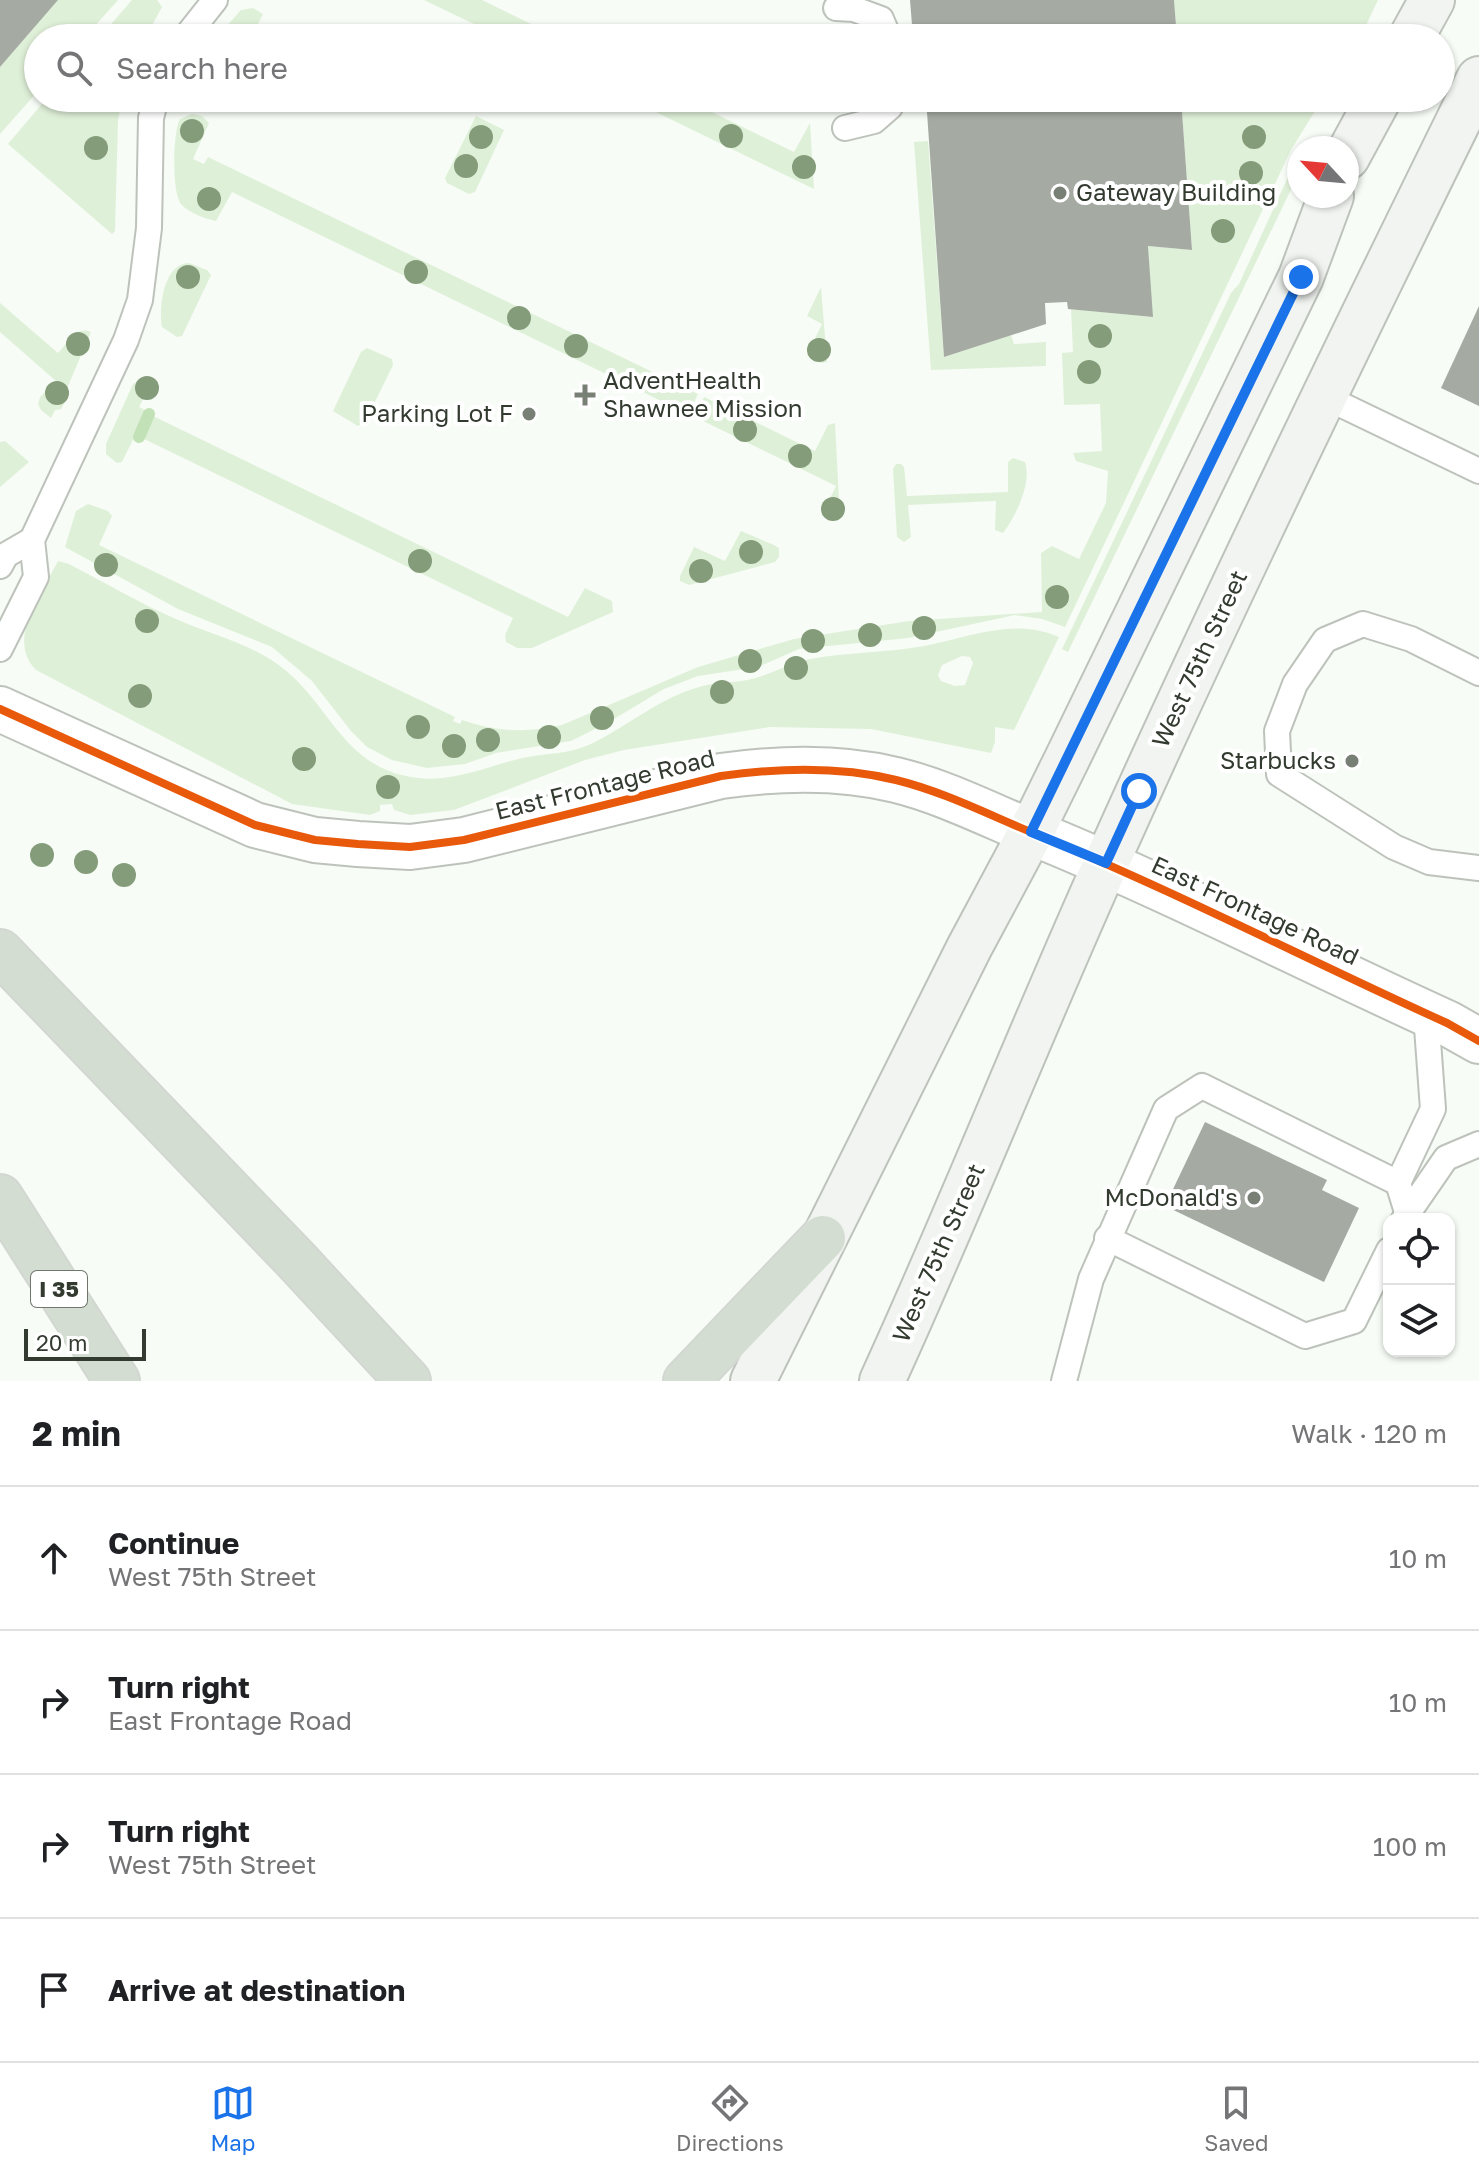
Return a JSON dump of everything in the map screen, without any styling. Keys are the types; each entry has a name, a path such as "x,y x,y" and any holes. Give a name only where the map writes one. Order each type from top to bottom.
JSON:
{"highway":[{"path":"0,952 408,1381"},
{"name":"I 35","path":"0,1197 117,1381"},
{"path":"686,1381 823,1238"}],"main road":[{"path":"1419,24 1432,0"},
{"name":"West 75th Street","path":"882,1381 933,1270 1106,863 1323,396 1479,79"},
{"path":"1358,136 1371,112"},
{"path":"753,1381 969,948 1031,832 1301,277 1327,208"}],"street":[{"name":"East Frontage Road","path":"0,709 255,825 315,840 410,847 464,840 721,776 798,770 850,772 895,780 935,792 1106,863 1475,1035"}],"lane":[{"path":"192,24 202,5"},
{"path":"836,8 854,9 881,19 883,24"},
{"path":"0,649 36,577 32,540 126,340 140,300 149,228 152,112"},
{"path":"845,128 874,121 884,112"},
{"path":"1323,396 1479,471"},
{"path":"0,566 6,555 32,540"},
{"path":"1479,673 1411,639 1363,624 1325,640 1295,684 1277,731 1279,774 1394,847 1429,862 1479,868"},
{"path":"1405,1213 1398,1183 1433,1109 1426,1014"},
{"path":"1064,1381 1091,1279 1166,1109 1202,1086 1398,1183"},
{"path":"1408,1213 1446,1158 1479,1144"},
{"path":"1107,1238 1305,1336 1354,1321 1383,1262"}],"green space":[{"path":"58,0 118,0 97,24 37,24"},
{"path":"132,0 157,0 162,7 153,24 111,24"},
{"path":"424,0 482,0 531,24 474,24"},
{"path":"1174,0 1378,0 1367,24 1176,24"},
{"path":"253,8 263,14 258,24 228,24 241,10"},
{"path":"24,39 24,107 0,134 0,67"},
{"path":"35,112 120,112 115,231 112,234 8,144"},
{"path":"656,112 712,112 794,152 810,123 814,189"},
{"path":"1182,112 1314,112 1300,136 1287,136 1287,158 1065,627 1042,619 1015,615 908,638 799,649 758,667 698,676 664,689 571,741 496,753 465,764 427,768 392,760 367,747 312,681 272,647 178,609 65,547 76,511 88,504 108,511 112,516 99,545 455,717 453,721 512,730 562,725 698,667 794,639 909,621 1042,612 1041,553 1052,546 1079,559 1106,503 1108,471 1076,461 1073,453 1102,451 1100,404 1064,405 1062,353 1073,352 1071,309 1152,317 1148,246 1192,250"},
{"path":"192,114 202,116 209,123 193,159 204,164 208,157 698,394 688,414 232,192 216,221 189,211 178,199 175,149 180,119"},
{"path":"476,116 504,130 475,192 469,194 447,183 445,178"},
{"path":"928,141 944,357 1011,335 1014,344 1046,342 1046,366 931,370 914,142"},
{"path":"1287,179 1287,198 1068,652 1062,649 1231,293 1239,284"},
{"path":"189,263 207,270 211,275 182,336 177,337 162,327 162,298 174,270"},
{"path":"821,287 827,362 821,363 807,355 822,324 807,316"},
{"path":"0,303 58,353 76,333 91,332 65,393 69,395 51,418 38,404 40,397 56,381 0,332"},
{"path":"367,348 392,359 393,365 366,420 358,426 333,411 361,352"},
{"path":"146,377 158,382 153,398 145,395 139,407 147,411 122,462 117,463 106,454 106,444 133,384"},
{"path":"704,397 815,451 828,425 835,423 840,519 830,520 822,515 836,486 695,417"},
{"path":"153,416 568,617 585,588 612,601 613,612 532,648 517,648 506,642 505,635 513,618 142,438"},
{"path":"5,441 29,462 0,487 0,442"},
{"path":"1013,458 1025,462 1025,489 1018,509 1003,533 995,530 996,501 908,505 911,537 904,542 897,537 893,469 896,464 904,467 907,496 1008,492 1008,462"},
{"path":"741,531 779,548 779,557 775,562 689,585 680,581 694,547 725,561"},
{"path":"58,561 162,613 268,658 297,681 338,731 368,760 387,770 426,779 467,774 523,758 574,750 593,743 685,692 705,685 755,678 810,659 924,646 1009,629 1042,631 1059,637 1014,730 995,727 991,753 871,729 770,727 624,750 585,760 454,810 410,815 394,810 392,804 380,805 380,811 370,815 292,804 36,670 27,658 25,630 36,600","holes":["962,656 970,657 973,663 965,685 955,686 941,681 938,675 942,665"]}],"building":[{"path":"0,0 58,0 37,24 24,24 24,39 0,67"},
{"path":"910,0 1174,0 1176,24 912,24"},
{"name":"Gateway Building","path":"927,112 1182,112 1192,250 1148,246 1153,317 1068,309 1067,302 1045,303 1046,324 944,357"},
{"path":"1479,306 1479,406 1441,388"},
{"name":"McDonald's","path":"1205,1122 1327,1180 1322,1190 1359,1208 1324,1282 1165,1206"}],"waterway":[{"path":"139,437 149,414"}],"cycle path":[{"path":"0,709 255,825 315,840 358,844 410,847 464,840 743,773 831,770 875,775 950,798 1090,857 1447,1023 1479,1041"}],"place":[{"name":"Gateway Building","path":"1060,193"},
{"name":"AdventHealth Shawnee Mission","path":"585,395"},
{"name":"Parking Lot F","path":"529,414"},
{"name":"Starbucks","path":"1352,761"},
{"name":"McDonald's","path":"1254,1198"}],"route":[{"path":"1139,791 1106,863 1031,832 1301,277"}]}
